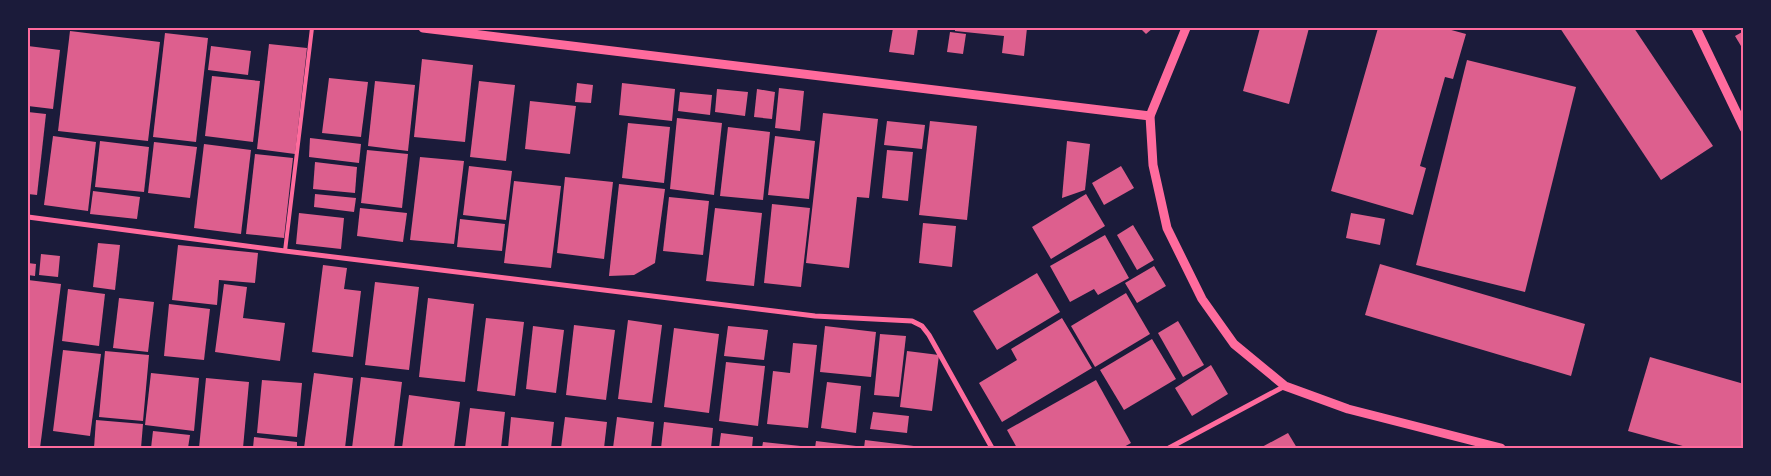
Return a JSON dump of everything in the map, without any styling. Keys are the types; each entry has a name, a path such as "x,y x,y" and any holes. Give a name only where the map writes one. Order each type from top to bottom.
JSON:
{"street":[{"path":"423,28 1150,116"},
{"path":"1186,28 1150,116 1153,165 1167,228 1171,237 1202,299 1234,344 1285,386 1348,409 1501,448"},
{"path":"1696,28 1744,128"},
{"path":"28,217 285,251 815,316 912,320 922,326 929,335 992,448"},
{"path":"1169,448 1285,386"}],"lane":[{"path":"285,251 312,28"}],"building":[{"path":"893,28 918,28 914,55 889,52"},
{"path":"955,28 1027,28 1024,56 1002,53 1004,36 955,31"},
{"path":"1140,28 1153,28 1146,34"},
{"path":"1260,28 1309,28 1289,104 1243,91"},
{"path":"1378,28 1444,28 1466,34 1453,79 1445,77 1420,166 1426,168 1413,215 1331,191"},
{"path":"1560,28 1634,28 1713,146 1661,180"},
{"path":"70,31 160,42 148,141 58,131"},
{"path":"1744,31 1744,51 1735,36"},
{"path":"950,32 966,34 963,54 947,52"},
{"path":"165,33 208,38 196,142 153,137"},
{"path":"269,44 307,48 295,154 257,149"},
{"path":"28,46 60,50 53,109 28,106"},
{"path":"211,46 251,51 248,75 208,70"},
{"path":"422,59 473,65 465,142 414,137"},
{"path":"1467,60 1576,87 1525,292 1416,265"},
{"path":"212,76 260,81 253,142 205,136"},
{"path":"329,78 368,82 361,137 322,133"},
{"path":"375,81 415,85 408,151 368,146"},
{"path":"479,81 515,85 506,161 470,157"},
{"path":"577,83 593,85 591,103 575,102"},
{"path":"622,83 675,89 672,121 619,115"},
{"path":"779,88 804,91 800,131 775,128"},
{"path":"717,89 748,92 745,116 715,112"},
{"path":"757,89 775,92 772,119 754,117"},
{"path":"680,92 712,95 710,115 678,111"},
{"path":"530,101 576,106 570,154 525,149"},
{"path":"28,112 46,114 37,195 28,194"},
{"path":"823,113 878,119 869,198 857,197 849,268 806,263"},
{"path":"677,118 722,123 714,195 670,189"},
{"path":"887,121 925,125 922,149 884,145"},
{"path":"930,121 977,126 967,220 919,215"},
{"path":"628,123 670,127 664,183 622,178"},
{"path":"728,127 770,132 763,200 720,196"},
{"path":"53,136 96,142 88,211 44,205"},
{"path":"775,136 815,141 809,199 768,195"},
{"path":"310,138 361,144 359,163 309,157"},
{"path":"100,141 149,147 144,192 95,187"},
{"path":"1067,141 1090,144 1085,190 1062,198"},
{"path":"154,142 197,147 190,198 148,193"},
{"path":"204,144 251,150 241,234 194,228"},
{"path":"367,150 408,154 402,208 361,203"},
{"path":"887,150 913,152 908,201 882,198"},
{"path":"255,154 293,158 284,238 246,234"},
{"path":"420,157 464,161 454,244 410,240"},
{"path":"315,162 357,167 355,193 313,189"},
{"path":"469,166 512,171 506,220 463,215"},
{"path":"1121,166 1134,188 1104,205 1092,183"},
{"path":"565,177 613,182 604,259 557,253"},
{"path":"514,181 561,186 551,268 504,263"},
{"path":"619,184 665,189 655,263 634,275 609,276"},
{"path":"93,191 140,197 137,219 90,214"},
{"path":"315,194 356,198 354,212 314,207"},
{"path":"1086,194 1105,226 1051,259 1032,227"},
{"path":"669,197 709,201 703,255 663,251"},
{"path":"772,204 810,208 801,287 764,283"},
{"path":"360,208 407,213 403,242 357,236"},
{"path":"715,208 762,213 754,286 706,281"},
{"path":"299,213 344,218 341,249 296,244"},
{"path":"1351,213 1385,219 1380,245 1346,238"},
{"path":"460,219 505,224 502,251 457,247"},
{"path":"923,223 956,226 952,267 919,263"},
{"path":"1133,225 1154,260 1137,270 1117,235"},
{"path":"1105,235 1129,278 1098,295 1094,289 1070,302 1050,266"},
{"path":"98,243 120,245 115,290 93,287"},
{"path":"178,245 258,253 255,283 219,280 217,305 172,300"},
{"path":"41,254 60,256 58,277 39,275"},
{"path":"28,263 36,264 35,276 28,275"},
{"path":"1380,264 1585,324 1571,376 1365,315"},
{"path":"323,265 347,268 344,289 361,291 353,357 312,352"},
{"path":"1154,266 1166,286 1137,303 1125,283"},
{"path":"1037,273 1060,312 997,350 973,311"},
{"path":"28,280 61,284 40,448 28,448"},
{"path":"375,282 419,287 409,370 365,365"},
{"path":"224,284 247,287 243,318 285,323 280,361 215,352"},
{"path":"68,289 105,294 99,346 62,341"},
{"path":"1126,293 1150,334 1095,367 1071,326"},
{"path":"119,298 154,302 148,352 113,348"},
{"path":"428,298 474,304 465,382 419,377"},
{"path":"169,304 210,309 204,360 164,356"},
{"path":"486,318 524,322 515,396 477,391"},
{"path":"1062,318 1092,368 1002,422 979,383 1017,360 1011,349"},
{"path":"628,320 662,325 652,403 618,399"},
{"path":"1178,321 1204,365 1183,377 1158,333"},
{"path":"574,325 615,330 606,400 566,395"},
{"path":"533,326 564,330 556,393 526,389"},
{"path":"728,326 768,330 764,360 724,356"},
{"path":"825,326 876,332 871,377 820,372"},
{"path":"674,328 719,334 709,413 664,407"},
{"path":"880,334 906,336 899,397 874,395"},
{"path":"1152,339 1176,379 1124,410 1100,370"},
{"path":"793,343 817,345 808,428 767,424 773,371 790,373"},
{"path":"63,350 101,354 90,436 53,431"},
{"path":"105,351 149,355 143,421 99,417"},
{"path":"907,351 939,355 932,411 900,407"},
{"path":"1650,357 1744,384 1744,448 1690,448 1628,431"},
{"path":"726,362 765,366 758,426 719,421"},
{"path":"1211,365 1228,394 1192,416 1175,388"},
{"path":"151,373 199,378 194,431 145,425"},
{"path":"314,373 353,378 345,448 304,448"},
{"path":"361,377 402,382 394,448 352,448"},
{"path":"206,378 249,382 243,448 199,448"},
{"path":"262,380 302,383 297,437 257,433"},
{"path":"1096,380 1131,443 1122,448 1017,448 1007,430"},
{"path":"827,382 861,386 856,433 821,428"},
{"path":"409,395 460,402 454,448 402,448"},
{"path":"470,408 505,412 501,448 465,448"},
{"path":"873,412 909,416 907,433 870,429"},
{"path":"511,417 554,422 551,448 508,448"},
{"path":"565,417 607,422 604,448 561,448"},
{"path":"617,417 654,422 651,448 613,448"},
{"path":"96,420 143,424 141,448 94,448"},
{"path":"664,422 713,428 711,448 661,448"},
{"path":"153,431 190,435 188,448 151,448"},
{"path":"721,433 753,437 752,448 719,448"},
{"path":"1288,433 1297,448 1260,448"},
{"path":"254,437 297,442 297,448 253,448"},
{"path":"865,440 922,447 922,448 864,448"},
{"path":"816,441 856,446 856,448 815,448"},
{"path":"763,442 810,447 762,448"}]}
